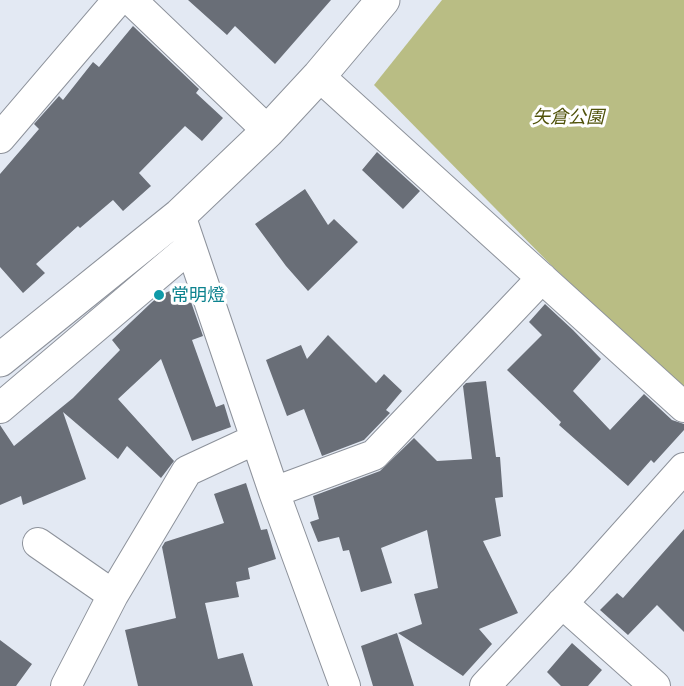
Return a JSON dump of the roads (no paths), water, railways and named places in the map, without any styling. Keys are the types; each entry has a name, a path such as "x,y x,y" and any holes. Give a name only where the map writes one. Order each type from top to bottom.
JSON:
{"street":[{"path":"0,138 118,0"},
{"path":"131,0 268,131"},
{"path":"0,360 180,214 268,131 319,76 383,0"},
{"path":"319,76 684,407"},
{"path":"180,214 274,492 345,686"},
{"path":"0,408 190,247"},
{"path":"274,492 374,455 542,278"},
{"path":"73,683 113,595 187,471 256,439"},
{"path":"485,686 684,468"},
{"path":"38,543 113,595"},
{"path":"562,603 655,686"}],"place":[{"name":"常明燈","path":"159,295"}],"park label":[{"name":"矢倉公園","path":"568,117"}]}
